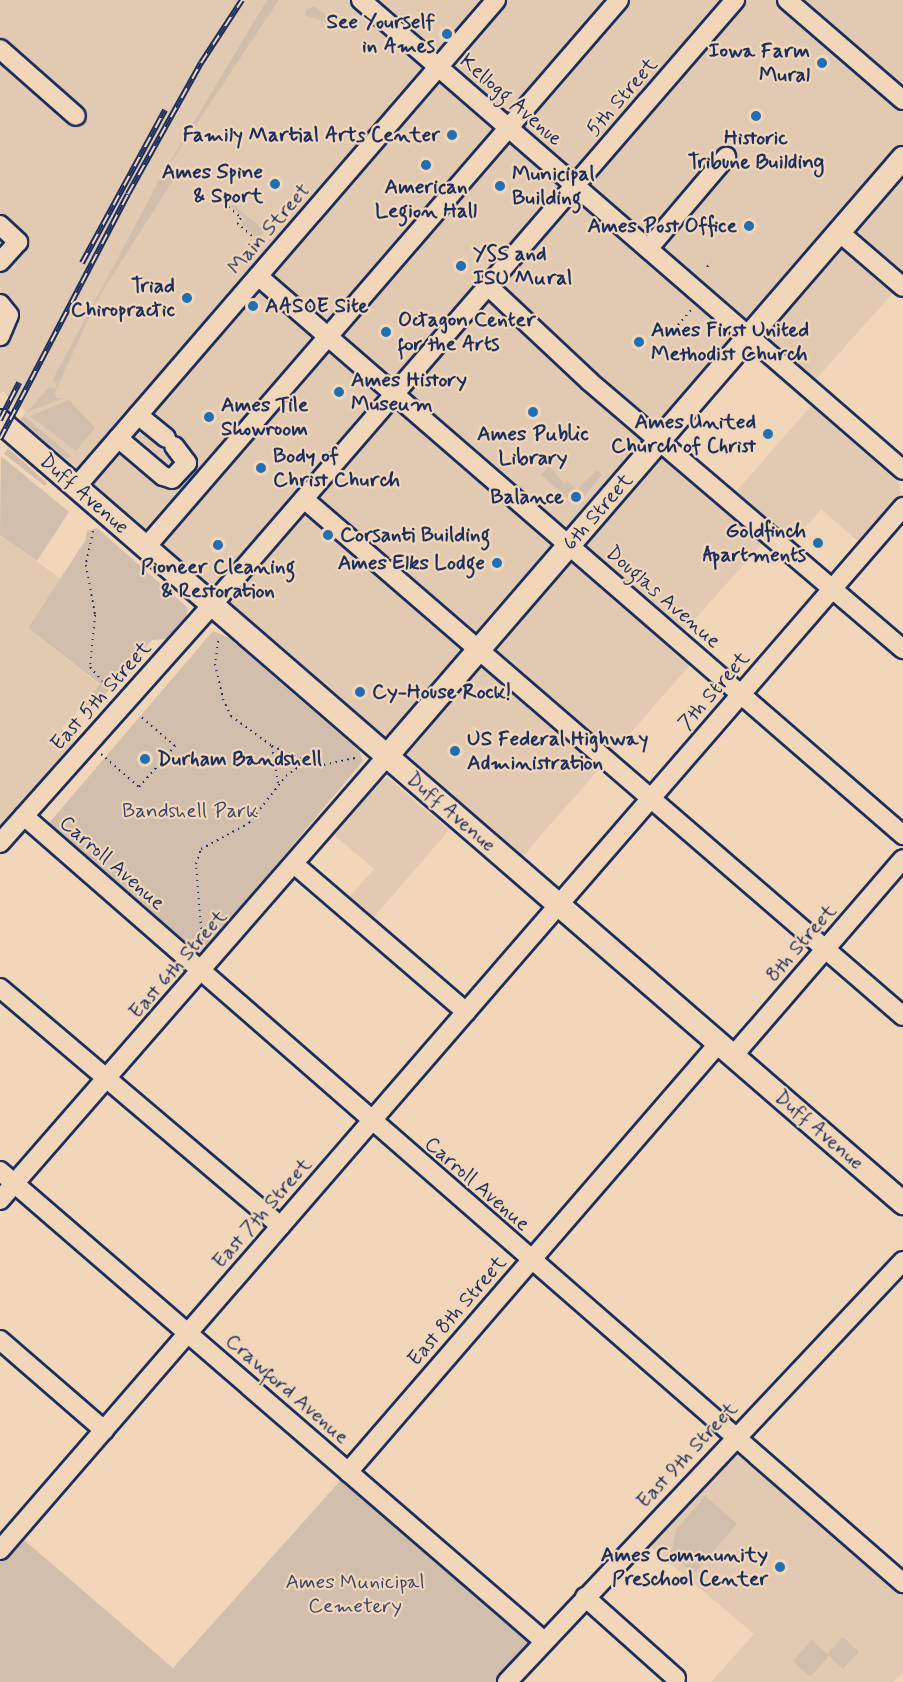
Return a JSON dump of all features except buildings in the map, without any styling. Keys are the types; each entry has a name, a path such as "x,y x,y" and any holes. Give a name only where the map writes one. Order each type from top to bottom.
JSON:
{"main road":[{"name":"6th Street","path":"387,756 903,158"},
{"name":"Duff Avenue","path":"0,421 903,1203"}],"street":[{"name":"Kellogg Avenue","path":"361,0 903,470"},
{"name":"Main Street","path":"76,487 496,0"},
{"path":"146,547 619,0"},
{"name":"5th Street","path":"213,605 735,0"},
{"path":"787,0 903,100"},
{"path":"0,49 76,116"},
{"path":"648,249 726,157"},
{"path":"0,225 18,242 0,262"},
{"path":"839,232 903,287"},
{"name":"Douglas Avenue","path":"258,276 903,835"},
{"path":"488,286 660,441 903,649"},
{"path":"0,304 9,315 0,336"},
{"path":"118,438 163,476 172,479 187,463 170,442 138,415"},
{"path":"304,499 903,1016"},
{"name":"7th Street","path":"558,905 903,507"},
{"name":"East 5th Street","path":"0,843 213,605"},
{"name":"East 6th Street","path":"0,1200 202,971 387,756"},
{"name":"Carroll Avenue","path":"24,816 202,971 370,1122 903,1583"},
{"name":"8th Street","path":"726,1050 826,949 903,859"},
{"path":"294,864 466,1012"},
{"name":"East 7th Street","path":"0,1551 558,905"},
{"path":"0,988 281,1226"},
{"name":"East 8th Street","path":"348,1472 530,1260 726,1050"},
{"name":"Crawford Avenue","path":"0,1171 544,1641"},
{"name":"East 9th Street","path":"507,1682 734,1436 903,1261"},
{"path":"0,1340 104,1430"},
{"path":"585,1597 676,1678"}],"path":[{"path":"224,202 241,218 237,223 259,242"},
{"path":"707,267 711,262"},
{"path":"678,325 692,309"},
{"path":"93,531 86,565 94,615 90,667 110,689"},
{"path":"218,641 217,682 231,716 272,746 318,766 355,758"},
{"path":"103,756 139,787 175,746 139,715"},
{"path":"272,746 278,766 277,789"},
{"path":"202,941 199,853 214,839 249,823 286,776 307,761"}],"shaded area":[{"path":"0,0 903,0 903,287 900,285 800,397 754,358 746,359 671,443 732,496 811,406 899,483 901,495 860,543 821,509 787,549 770,535 671,646 691,664 523,856 20,420 26,412 2,391 0,394"},
{"path":"0,535 61,579 28,628 100,685 62,728 74,740 71,750 0,829"},
{"path":"388,778 449,830 368,924 344,903 374,869 334,835 381,780"},
{"name":"Ames Community Preschool Center","path":"732,1434 903,1583 903,1672 894,1682 711,1682 754,1634 640,1538"}],"green space":[{"path":"267,0 279,0 164,173 175,177 97,300 55,392 56,398 64,398 27,412 49,387 55,389 57,384 52,381 162,175"},
{"path":"314,6 329,17 328,23 305,15 306,10"},
{"path":"233,204 265,231 258,239 241,224 245,219 231,207"},
{"path":"69,400 95,428 76,451 30,416"},
{"path":"24,416 72,457 66,458 20,420"},
{"path":"8,448 47,483 45,486 4,454"},
{"path":"1,456 69,512 37,561 0,535"},
{"path":"549,466 564,484 567,481 577,489 597,470 602,475 576,506 541,475"},
{"path":"97,528 188,608 186,617 167,639 152,640 88,714 81,707 100,684 28,628 85,541 87,531"},
{"name":"Bandshell Park","path":"213,631 229,638 359,751 363,761 208,946 198,953 49,823"},
{"name":"Ames Municipal Cemetery","path":"348,1472 544,1641 507,1682 0,1682 0,1550 16,1533 173,1668"},
{"path":"705,1496 737,1524 694,1574 671,1553 676,1530"},
{"path":"843,1637 859,1652 843,1669 829,1656 810,1677 793,1661 812,1640 827,1654"}],"railway":[{"path":"0,439 128,194 201,63 242,0"},
{"path":"82,263 165,110"},
{"path":"0,420 19,383"}],"place":[{"name":"See Yourself in Ames","path":"447,34"},
{"name":"Iowa Farm Mural","path":"822,63"},
{"name":"Historic Tribune Building","path":"756,116"},
{"name":"Family Martial Arts Center","path":"452,135"},
{"name":"American Legion Hall","path":"426,165"},
{"name":"Ames Spine & Sport","path":"275,184"},
{"name":"Municipal Building","path":"500,186"},
{"name":"Ames Post Office","path":"749,226"},
{"name":"YSS and ISU Mural","path":"461,266"},
{"name":"Triad Chiropractic","path":"187,298"},
{"name":"AASOE Site","path":"253,306"},
{"name":"Octagon Center for the Arts","path":"386,332"},
{"name":"Ames First United Methodist Church","path":"639,342"},
{"name":"Ames History Museum","path":"339,392"},
{"name":"Ames Public Library","path":"533,412"},
{"name":"Ames Tile Showroom","path":"209,417"},
{"name":"Ames United Church of Christ","path":"768,434"},
{"name":"Body of Christ Church","path":"261,468"},
{"name":"Balance","path":"576,497"},
{"name":"Corsanti Building","path":"328,535"},
{"name":"Goldfinch Apartments","path":"818,543"},
{"name":"Pioneer Cleaning & Restoration","path":"218,545"},
{"name":"Ames Elks Lodge","path":"497,563"},
{"name":"Cy-House Rock!","path":"360,692"},
{"name":"US Federal Highway Administration","path":"455,751"},
{"name":"Durham Bandshell","path":"145,759"},
{"name":"Ames Community Preschool Center","path":"780,1567"}]}
